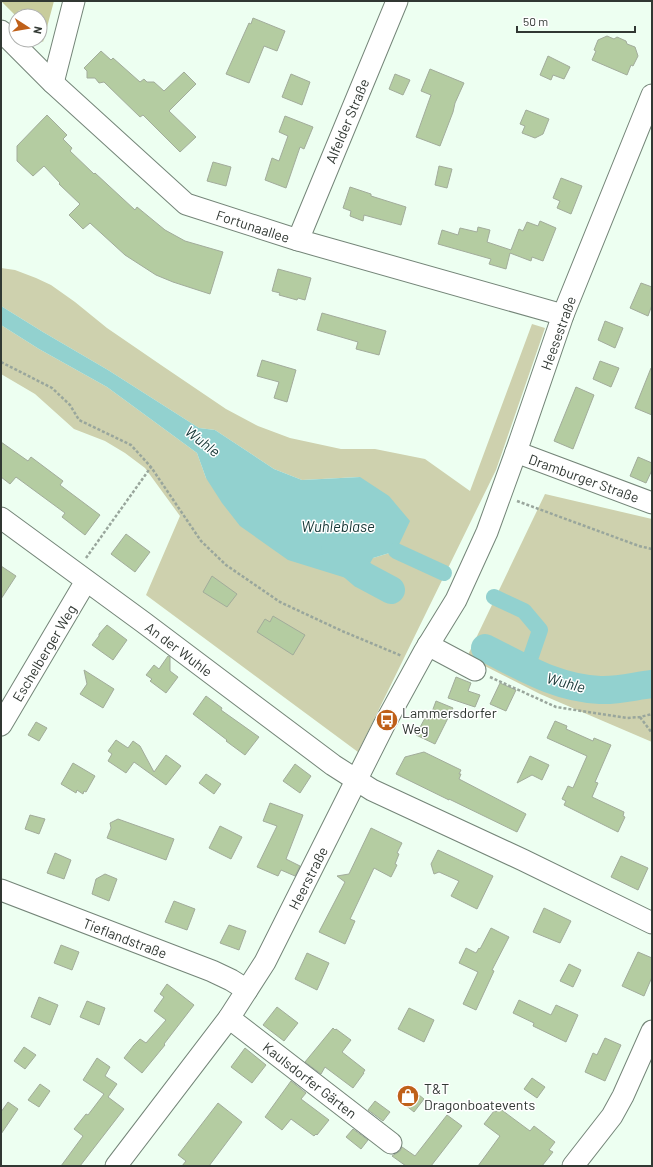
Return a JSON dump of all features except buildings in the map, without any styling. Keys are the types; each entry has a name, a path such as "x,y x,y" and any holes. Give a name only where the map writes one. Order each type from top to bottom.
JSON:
{"street":[{"path":"53,83 74,1"},
{"name":"Alfelder Straße","path":"298,240 397,1"},
{"name":"Fortunaallee","path":"1,31 53,83 186,204 298,240 563,315"},
{"name":"Heesestraße","path":"469,572 487,532 563,315 652,95"},
{"name":"Dramburger Straße","path":"516,452 652,502"},
{"name":"An der Wuhle","path":"1,518 143,622 333,765 357,780"},
{"name":"Heerstraße","path":"116,1166 229,1018 265,962 384,725 417,664 456,600 469,572"},
{"name":"Eschelberger Weg","path":"1,725 81,577"},
{"path":"428,645 475,670"},
{"path":"357,780 372,790 516,857 652,924"},
{"name":"Tieflandstraße","path":"1,890 212,971 247,990"},
{"name":"Kaulsdorfer Gärten","path":"229,1018 391,1143"},
{"path":"573,1166 612,1116 623,1096 652,1031"}],"path":[{"path":"1,362 52,388 70,404 78,420 131,445 151,467 201,541 226,565 280,602 417,664"},
{"path":"81,577 151,467"},
{"path":"512,499 652,550"},
{"path":"503,683 556,707 627,718 652,714"},
{"path":"640,717 652,733"}],"green space":[{"path":"1,1 54,1 48,23 48,8 8,8"},
{"path":"1,268 15,270 51,285 107,328 161,365 226,409 258,426 290,438 341,449 375,449 425,459 470,491 532,324 545,328 496,470 358,752 146,595 180,516 145,468 125,453 105,441 74,429 35,394 1,374 1,325 39,349 107,387 197,453 206,478 373,558 396,551 359,477 302,480 274,469 215,430 199,428 108,370 1,306"},
{"path":"545,494 652,519 652,742 540,694 467,657"}],"water":[{"name":"Wuhleblase","path":"1,306 108,370 199,428 215,430 274,469 302,480 360,477 389,496 410,521 396,551 373,558 359,582 288,560 240,526 222,503 206,478 197,453 107,387 39,349 1,325"}],"waterway":[{"name":"Wuhle","path":"335,551 363,575 391,590"},
{"path":"396,551 444,573"},
{"path":"494,597 524,611 540,630 527,668"},
{"name":"Wuhle","path":"485,648 526,669 554,681 569,685 606,690 652,684"}],"place":[{"name":"Lammersdorfer Weg","path":"387,720"},
{"name":"T&T Dragonboatevents","path":"408,1096"}]}
